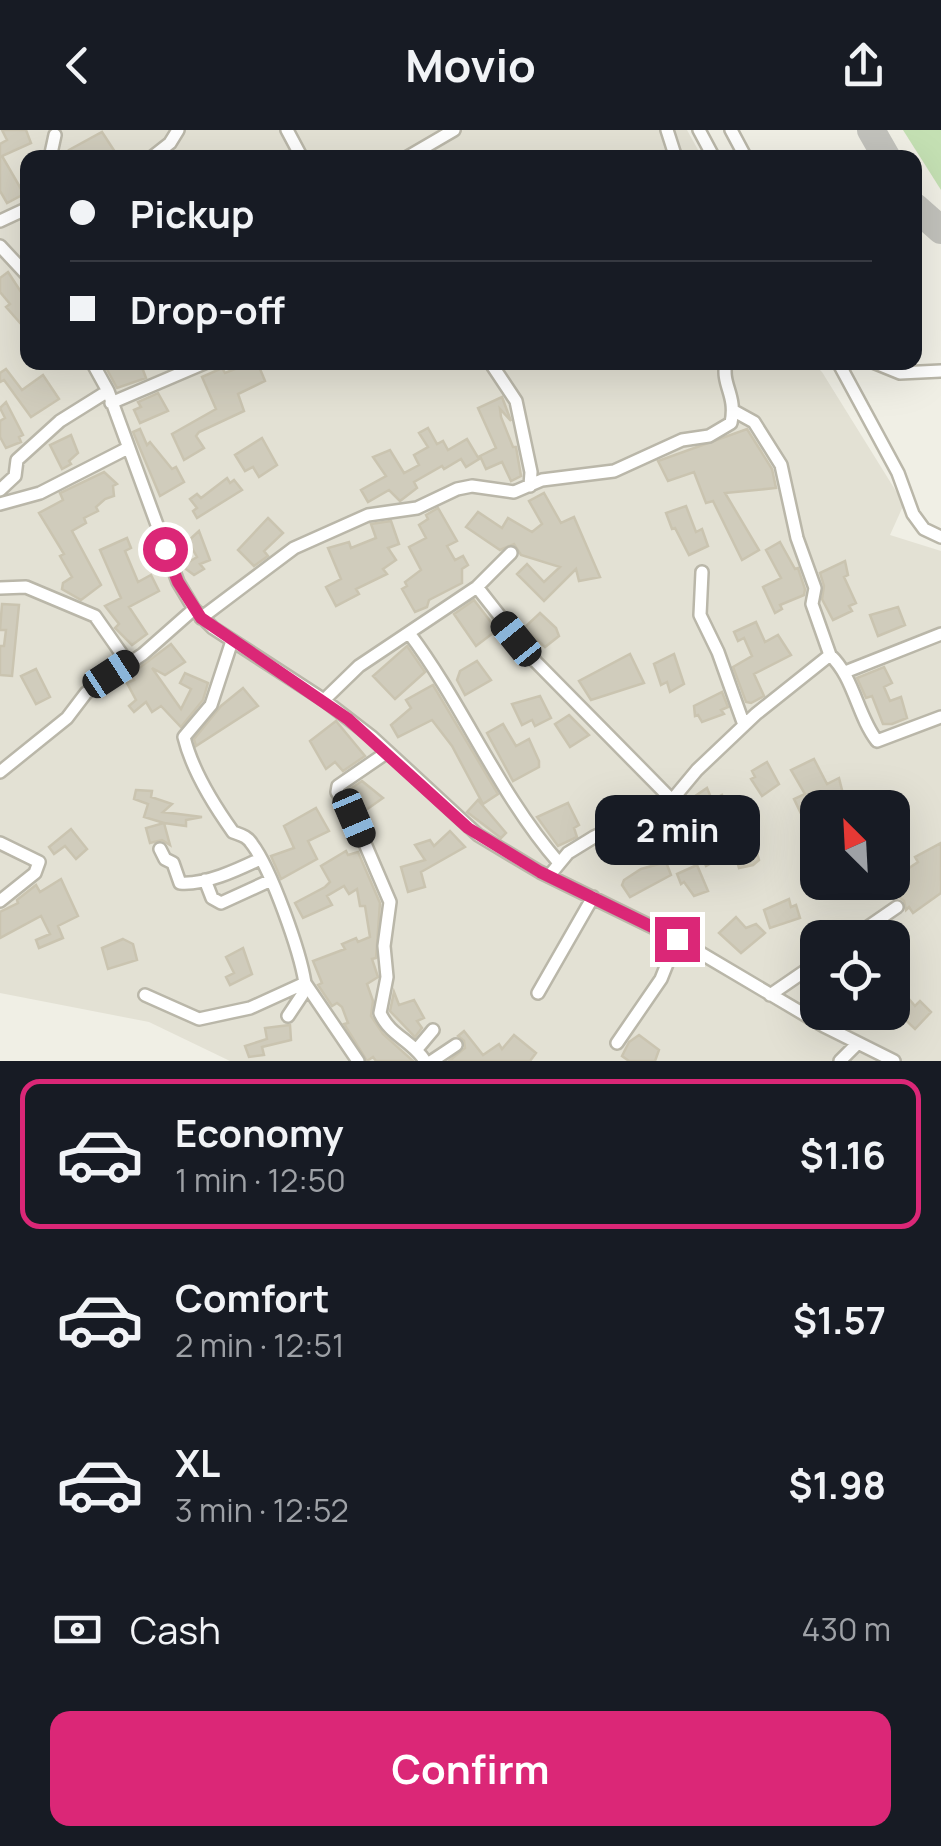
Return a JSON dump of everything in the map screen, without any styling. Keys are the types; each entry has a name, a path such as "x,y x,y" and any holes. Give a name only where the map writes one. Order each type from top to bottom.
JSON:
{"street":[{"path":"161,150 178,130"},
{"path":"420,150 454,130"},
{"path":"52,150 55,135"},
{"path":"96,370 110,397 178,582 198,614 232,641 324,700 468,828 549,876 677,939 770,995 894,1061"},
{"path":"0,490 15,476 17,460 60,422 110,397 185,370"},
{"path":"495,370 516,401 531,472 530,486"},
{"path":"0,772 67,718 86,693 294,548 368,516 417,508 458,489 472,486 514,492 554,478 614,471 682,440 709,436 731,423 734,411 734,398 724,370"},
{"path":"842,370 898,473 918,522 941,537"},
{"path":"893,370 941,371"},
{"path":"734,411 754,422 781,465 797,538 815,588 812,604 830,655 845,672 864,724 878,741 941,716"},
{"path":"0,504 40,494 126,448"},
{"path":"324,700 359,666 477,586 510,553"},
{"path":"702,572 700,615 723,663 744,726"},
{"path":"477,586 536,662 672,800"},
{"path":"0,588 26,587 95,616 128,663"},
{"path":"409,632 444,683 534,835 559,863"},
{"path":"845,672 941,634"},
{"path":"232,641 211,705 184,737 192,762 222,817 232,832 244,836 254,846 270,880 302,966 302,995 288,1016"},
{"path":"549,876 559,863 594,837 672,800 744,726 800,675 830,655"},
{"path":"386,753 338,786 337,792 354,818 390,902 384,946 387,976 380,1012 396,1036 429,1061 456,1045"},
{"path":"0,843 40,862 35,873 0,901"},
{"path":"160,849 173,863 180,883 206,880 260,859"},
{"path":"206,880 212,898 222,903 270,880"},
{"path":"538,993 592,898"},
{"path":"878,920 897,907"},
{"path":"617,1043 661,979 677,939"},
{"path":"770,995 800,974"},
{"path":"145,995 199,1019 259,1005 304,983"},
{"path":"304,983 358,1061"},
{"path":"418,1049 433,1030"},
{"path":"840,1061 858,1043"}],"shaded area":[{"path":"0,130 687,130 698,150 20,150 20,370 820,370 904,504 890,535 941,551 941,1061 230,1061 149,1022 0,993"}],"green space":[{"path":"903,130 941,130 941,190 922,160 922,150 916,150"}],"building":[{"path":"2,130 26,130 31,143 2,156 20,187 20,196 7,203 0,191 0,144 7,140"},
{"path":"102,132 114,150 69,150"},
{"path":"8,272 20,290 20,323 6,307 10,304 0,292 0,278"},
{"path":"6,369 22,390 43,375 59,399 31,417 4,380 0,382 0,373"},
{"path":"107,370 143,370 146,378 117,388"},
{"path":"218,370 260,370 265,381 238,394 244,411 199,432 196,436 204,448 184,460 172,434 216,409 202,377"},
{"path":"158,393 168,411 140,423 134,410 141,407 138,402"},
{"path":"502,397 511,421 500,409 501,417 516,447 521,476 511,481 502,462 486,469 480,456 496,448 478,408"},
{"path":"6,402 23,435 19,437 21,442 6,448 0,437 0,421 5,418 0,408"},
{"path":"428,428 437,444 443,441 448,450 467,439 479,459 466,467 461,459 444,469 442,466 414,482 417,488 400,501 389,490 368,502 361,490 386,476 373,457 390,450 404,473 419,465 414,455 428,447 419,433"},
{"path":"140,429 147,445 150,442 172,469 176,467 184,482 160,496 133,432"},
{"path":"747,429 772,469 776,488 725,493 759,550 742,560 713,501 706,503 694,472 668,481 658,461"},
{"path":"71,435 78,453 62,469 50,445"},
{"path":"262,438 277,465 259,477 253,467 245,471 235,455"},
{"path":"104,472 117,484 113,486 114,496 105,499 96,507 98,511 84,518 86,523 72,531 101,585 81,600 62,589 63,583 72,577 60,556 64,554 39,513 63,500 60,493"},
{"path":"227,478 242,490 197,518 193,511 197,508 190,499 197,494 201,498"},
{"path":"544,493 561,523 574,517 600,577 579,581 576,569 544,601 517,574 527,564 544,582 560,567 521,555 514,544 500,550 466,527 478,512 502,528 508,518 532,532 542,524 529,501"},
{"path":"686,506 696,532 702,529 708,546 689,555 666,513"},
{"path":"438,508 457,541 447,546 455,560 463,556 468,565 462,569 462,583 415,612 402,589 421,570 409,547 426,538 419,525"},
{"path":"268,518 283,533 264,551 268,556 254,566 238,550"},
{"path":"391,521 399,544 388,548 396,560 383,569 387,574 356,589 359,594 336,606 326,587 341,579 328,548 349,542 351,548 376,538 371,524"},
{"path":"199,531 210,560 200,564 204,569 194,575 182,566 197,557 188,541"},
{"path":"127,538 131,548 125,551 138,582 151,575 159,591 129,607 147,634 132,645 115,628 119,624 105,606 121,598 100,550"},
{"path":"780,542 795,569 798,568 805,589 804,595 780,605 782,609 775,613 763,587 781,578 766,550"},
{"path":"845,561 848,575 844,577 856,603 849,606 852,611 833,620 822,599 820,573"},
{"path":"474,600 497,630 476,646 454,614"},
{"path":"2,604 19,605 12,676 0,675 0,646 4,646 6,630 0,630"},
{"path":"898,607 905,625 878,636 870,615"},
{"path":"540,613 559,636 545,647 524,628"},
{"path":"756,622 765,642 778,635 791,655 754,674 764,696 751,703 746,702 733,667 752,656 744,638 738,641 734,632"},
{"path":"171,644 185,662 165,675 152,668 181,709 191,689 180,683 185,673 208,683 203,700 181,727 161,706 152,712 146,702 134,712 129,706 136,700 127,683 134,680 131,674"},
{"path":"407,646 425,672 395,699 373,676"},
{"path":"630,654 644,683 591,700 579,681"},
{"path":"674,654 684,684 670,692 667,682 661,685 654,664"},
{"path":"477,661 491,680 465,695 457,680 460,671"},
{"path":"884,667 892,683 884,687 890,701 901,697 907,718 892,724 883,724 872,696 866,698 857,678"},
{"path":"36,669 50,697 36,704 21,676"},
{"path":"433,685 498,794 483,804 452,746 432,720 398,737 391,725 411,708 406,700"},
{"path":"243,688 258,706 196,746 194,739 221,706"},
{"path":"722,692 728,707 721,710 724,714 702,722 695,716 694,706"},
{"path":"540,696 551,718 535,726 532,720 522,725 512,704"},
{"path":"569,715 589,735 570,747 555,724"},
{"path":"336,721 365,756 343,771 335,762 326,769 310,741"},
{"path":"503,724 516,746 529,739 539,761 539,767 513,781 487,733"},
{"path":"814,759 827,784 839,778 842,790 803,790 791,770"},
{"path":"767,762 779,784 762,796 751,779 755,777 752,771"},
{"path":"362,781 383,798 363,812 347,791"},
{"path":"707,788 712,800 722,795 728,806 709,815 721,839 727,845 753,838 759,860 753,865 739,868 734,851 706,866 692,833 693,826 699,824 688,801"},
{"path":"136,790 152,791 151,797 172,804 163,812 202,817 186,820 186,826 144,817 148,804 134,799"},
{"path":"478,800 506,833 501,838 467,812"},
{"path":"568,803 579,825 574,828 577,837 558,846 537,817"},
{"path":"316,808 329,831 308,841 317,859 281,879 271,856 294,848 284,826"},
{"path":"164,823 170,845 162,840 150,843 146,828"},
{"path":"71,829 87,849 76,859 65,846 54,854 49,847"},
{"path":"450,831 465,847 421,872 425,887 408,892 401,867 425,860 415,845 430,840 434,846"},
{"path":"941,843 941,893 913,913 909,907 906,910 903,900 910,900 910,867 918,862 915,857"},
{"path":"346,851 348,855 358,852 380,903 376,958 372,959 378,977 367,984 373,1001 371,1016 383,1034 413,1061 376,1061 373,1057 367,1061 344,1024 348,1023 342,1007 337,1003 332,1006 318,985 322,983 313,961 345,949 342,944 356,938 358,942 370,937 365,906 360,906 357,889 349,894 344,886 327,896 332,905 303,918 295,903 330,882 321,866"},
{"path":"666,862 671,875 630,897 622,885 624,880 641,869"},
{"path":"697,865 708,891 694,896 677,874"},
{"path":"61,879 78,916 58,926 63,938 39,948 36,940 50,934 41,916 0,938 0,912 18,903 36,885 40,892"},
{"path":"789,899 791,907 796,905 800,918 770,928 764,910"},
{"path":"736,917 746,928 756,924 765,933 741,953 719,933"},
{"path":"123,939 133,944 137,960 108,969 102,948"},
{"path":"243,948 252,974 230,985 226,977 234,973 226,957"},
{"path":"394,992 399,1005 414,1000 424,1018 417,1021 422,1028 415,1037 390,1011"},
{"path":"910,1000 915,1006 920,1001 931,1012 915,1029 910,1024"},
{"path":"290,1025 291,1040 262,1047 264,1055 249,1057 245,1046 267,1039 265,1028"},
{"path":"464,1031 483,1055 499,1044 502,1049 514,1035 536,1053 530,1061 449,1061 465,1048 458,1036"},
{"path":"639,1035 659,1050 655,1061 629,1061 622,1056 629,1042"}],"taxiway":[{"path":"871,130 882,150"},
{"path":"922,213 941,230"}],"route":[{"path":"165,549 178,582 201,618 324,700 372,738 468,828 540,872 677,939"}]}
